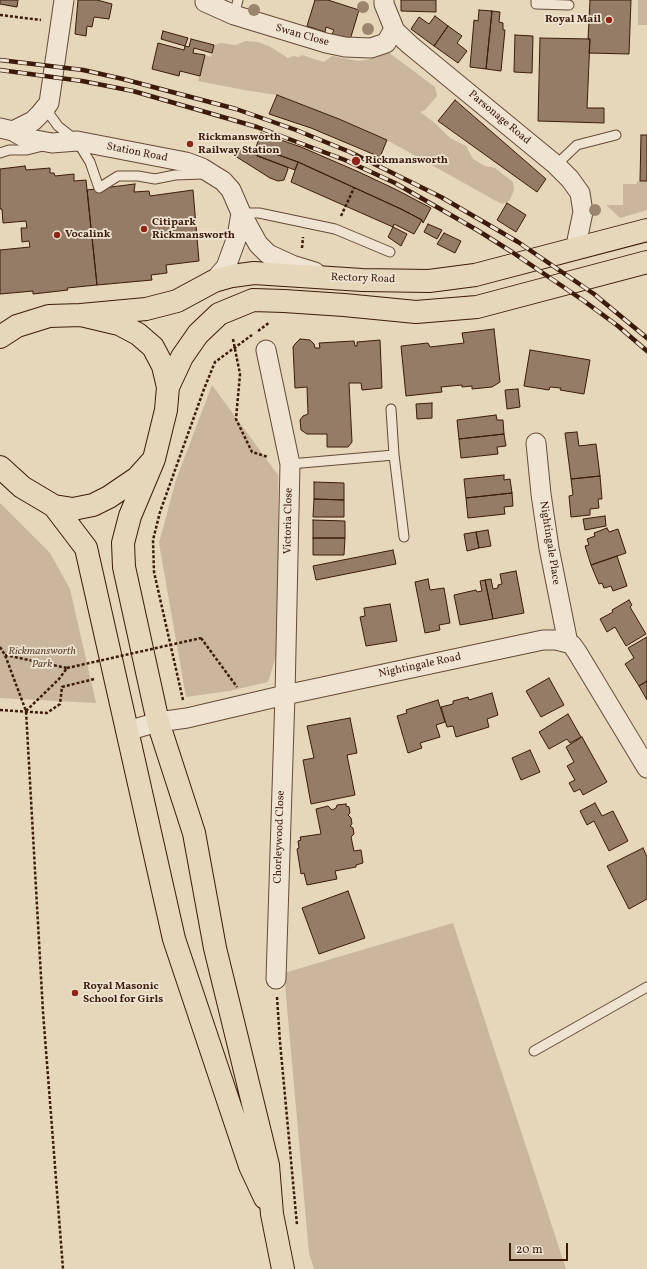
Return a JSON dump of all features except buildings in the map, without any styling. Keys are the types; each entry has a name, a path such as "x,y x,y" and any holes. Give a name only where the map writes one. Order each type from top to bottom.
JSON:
{"main road":[{"name":"Rectory Road","path":"81,315 146,309 171,303 214,281 232,276 254,273 340,279 429,281 475,275 647,230"},
{"path":"168,387 182,357 198,334 219,314 253,300 344,305 416,312 478,307 647,262"},
{"path":"0,337 17,326 49,316 81,315 119,324 138,334 153,347 163,366 168,387 166,410 154,459 130,516 123,543 124,568 158,722 194,833 215,948 268,1166 272,1214 283,1269"},
{"path":"0,467 22,487 54,506 73,509 93,505 109,497 137,478 154,459"},
{"path":"54,506 86,548 174,939 250,1166 272,1214"}],"street":[{"path":"6,129 33,121 49,103 64,0"},
{"name":"Parsonage Road","path":"384,0 384,4 395,31 556,165 570,179 580,193 583,212 575,250"},
{"name":"Swan Close","path":"203,1 236,8 326,43 345,47 371,48 386,43 394,29"},
{"name":"Station Road","path":"6,129 25,138 52,143 77,142 186,162 211,173 223,181 231,190 241,213 258,244 268,254 292,265 340,279"},
{"path":"214,281 226,267 237,237 241,213"},
{"name":"Victoria Close","path":"266,350 290,464 285,695"},
{"name":"Nightingale Place","path":"536,443 549,548 568,643"},
{"name":"Nightingale Road","path":"127,731 158,722 187,718 285,695 543,640 556,640 568,643"},
{"path":"568,643 572,645 586,665 642,749 647,768"},
{"name":"Chorleywood Close","path":"276,979 285,695"}],"lane":[{"path":"536,0 536,4 569,5"},
{"path":"49,103 50,115 58,126 77,142 93,170 99,188 118,176 138,176 155,179 175,175 211,173"},
{"path":"556,165 577,145 616,135"},
{"path":"0,153 9,150 27,150 52,143"},
{"path":"241,213 259,213 335,229 390,252"},
{"path":"391,409 394,455 404,537"},
{"path":"290,464 394,455"},
{"path":"534,1051 647,987"}],"path":[{"path":"0,15 43,20"},
{"path":"345,206 354,188"},
{"path":"301,251 305,222"},
{"path":"234,339 240,374 236,419 252,452 290,464"},
{"path":"187,718 154,572 153,540 160,512 212,369 215,362 235,347"},
{"path":"5,655 67,668 201,638 249,703"},
{"path":"0,647 5,655 26,711 43,1012 63,1269"},
{"path":"26,711 59,679 67,668"},
{"path":"0,710 48,713 60,704 62,687 100,677"},
{"path":"276,979 280,1042 298,1231"}],"green space":[{"path":"638,0 647,0 647,25 638,25"},
{"path":"246,41 258,42 269,46 288,58 293,56 299,57 302,55 324,62 332,56 358,61 375,58 388,52 435,87 437,96 425,110 420,112 436,124 450,138 466,146 473,159 485,166 495,168 513,182 514,190 510,200 503,204 496,201 387,140 339,119 277,95 198,81 205,55 211,57 214,45 221,43 235,45"},
{"path":"637,181 647,181 647,210 620,218 606,205 623,205 623,184 637,184"},
{"path":"212,385 278,475 279,646 268,682 229,691 186,697 159,543 176,480"},
{"name":"Rickmansworth Park","path":"0,503 50,553 70,589 96,703 0,698"},
{"path":"453,923 566,1269 314,1269 309,1253 284,973"}],"railway":[{"path":"0,60 83,70 123,79 236,109 296,130 350,152 441,197 518,242 594,294 647,338"},
{"path":"0,70 82,81 133,91 257,127 345,160 395,183 512,252 584,301 618,326 647,351"}],"place":[{"name":"Royal Mail","path":"609,20"},
{"name":"Rickmansworth Railway Station","path":"190,144"},
{"name":"Rickmansworth","path":"356,161"},
{"name":"Citipark Rickmansworth","path":"144,229"},
{"name":"Vocalink","path":"57,235"},
{"name":"Royal Masonic School for Girls","path":"75,993"}]}
